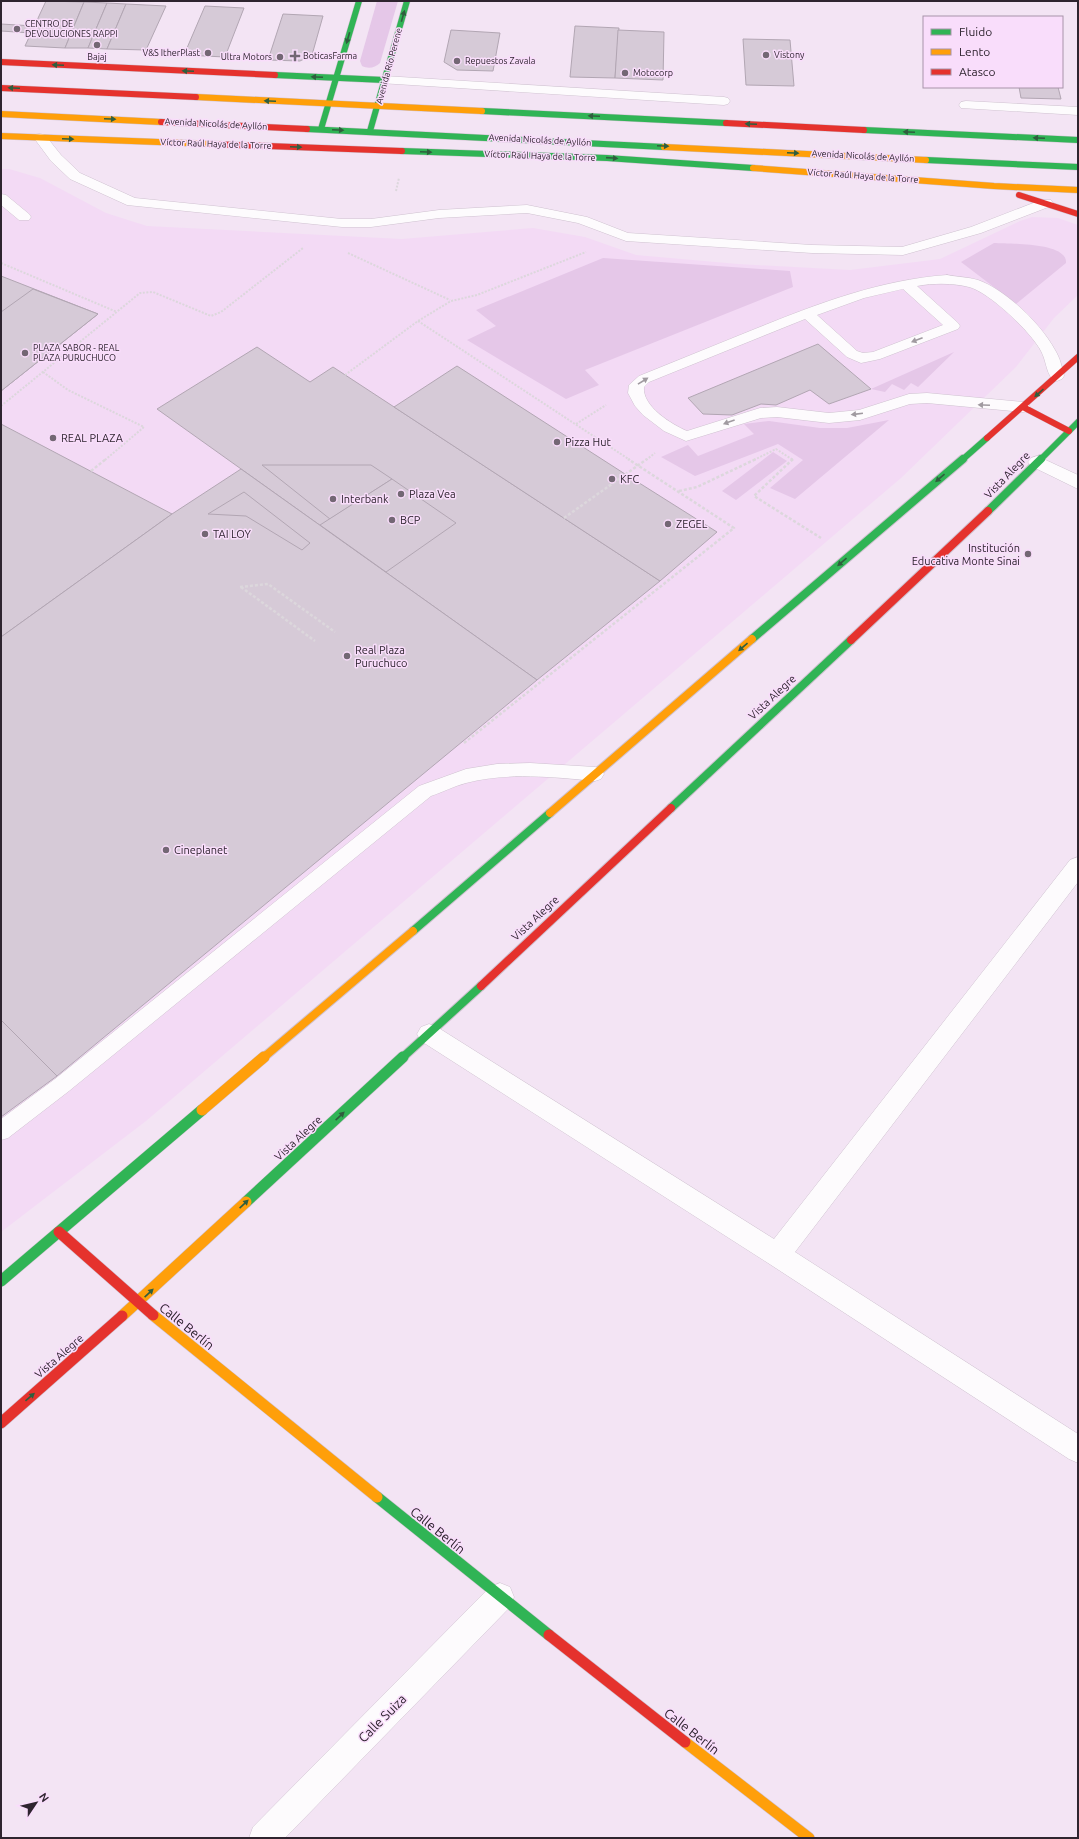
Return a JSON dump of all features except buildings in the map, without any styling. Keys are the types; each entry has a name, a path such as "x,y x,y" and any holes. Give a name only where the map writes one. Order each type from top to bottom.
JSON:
{"street":[{"path":"321,129 359,1"},
{"name":"Avenida Río Perene","path":"370,131 379,106 384,80 407,1"},
{"path":"1,62 384,80"},
{"path":"1,88 1078,140"},
{"path":"966,105 1078,111"},
{"name":"Avenida Nicolás de Ayllón","path":"1,114 1078,167"},
{"path":"1,120 32,115"},
{"name":"Víctor Raúl Haya de la Torre","path":"1,136 607,158 906,178 994,186 1078,190"},
{"path":"994,186 1078,214"},
{"path":"1,1281 1023,407 1078,357"},
{"path":"1023,407 1069,431"},
{"name":"Vista Alegre","path":"1,1423 138,1302 429,1034 1000,500 1078,422"},
{"path":"1037,462 1078,483"},
{"path":"777,1255 1078,866"},
{"path":"429,1034 777,1255 1078,1450"},
{"name":"Calle Berlín","path":"59,1232 138,1302 500,1598 809,1838"},
{"name":"Calle Suiza","path":"264,1838 500,1598"}],"lane":[{"path":"384,80 724,101"},
{"path":"40,138 56,158 75,176 132,202 342,223 371,223 439,214 527,209 582,220 626,237 812,249 903,251 976,230 1046,203"},
{"path":"1,198 24,217"},
{"path":"1023,407 978,404 927,398 909,399 860,415 829,418 777,412 760,413 686,436 677,433 642,406 636,396 636,387 640,381 644,379 806,313 890,286 938,281 972,283 982,287 996,296 1039,336 1048,349 1057,376"},
{"path":"806,313 852,354 861,358 875,356 953,326 906,284"},
{"path":"1,1130 62,1085 425,790 467,776 512,770 558,770 595,774"}],"path":[{"path":"389,220 406,151"},
{"path":"342,223 348,236 346,252 451,301"},
{"path":"345,375 418,321 451,301 477,295 626,237"},
{"path":"1,406 140,293 153,292 211,316 221,312 305,247"},
{"path":"1,263 117,312"},
{"path":"418,321 734,528 459,747"},
{"path":"43,372 68,390 144,427 91,471"},
{"path":"576,424 607,404 636,396"},
{"path":"679,491 696,487 776,449 794,459 754,496 826,541"},
{"path":"564,518 625,474"},
{"path":"314,642 240,587 268,584 335,632"}],"shaded area":[{"path":"377,1 398,1 380,63 374,67 367,68 362,66 360,61"},
{"name":"Real Plaza Puruchuco","path":"1,169 9,169 40,178 106,213 147,226 402,239 533,228 585,237 636,255 738,264 850,270 940,259 1020,221 1032,217 1058,218 1078,225 1078,295 1054,318 1016,367 901,478 146,1121 1,1232"},
{"path":"994,243 1024,244 1048,248 1058,251 1064,256 1066,263 1016,304 961,262"},
{"path":"603,258 790,271 793,287 585,370 599,385 566,399 467,340 496,326 476,310"},
{"path":"954,352 918,387 911,383 904,390 892,384 885,392 871,389"},
{"path":"889,420 795,499 770,488 803,460 778,444 695,476 661,457 688,445 698,456 754,434 744,424 769,421 820,428 847,428"},
{"path":"773,452 787,461 736,500 722,491"}],"traffic: fast":[{"path":"321,129 359,1"},
{"path":"370,131 407,1"},
{"path":"275,75 384,80"},
{"path":"482,111 726,123"},
{"path":"307,129 664,147"},
{"path":"864,130 1078,140"},
{"path":"402,151 607,158 753,168"},
{"path":"926,160 1078,167"},
{"path":"988,511 1078,422"},
{"path":"752,639 987,438"},
{"path":"671,808 851,640"},
{"path":"413,931 550,813"},
{"path":"246,1202 481,986"},
{"path":"1,1281 202,1110"},
{"path":"377,1497 549,1635"}],"traffic: slow":[{"path":"196,97 482,111"},
{"path":"1,114 161,122"},
{"path":"1,136 210,144"},
{"path":"664,147 926,160"},
{"path":"753,168 994,186 1078,190"},
{"path":"550,813 752,639"},
{"path":"202,1110 413,931"},
{"path":"122,1316 246,1202"},
{"path":"153,1315 377,1497"},
{"path":"685,1742 809,1838"}],"traffic: jam":[{"path":"1,62 275,75"},
{"path":"1,88 196,97"},
{"path":"161,122 307,129"},
{"path":"726,123 864,130"},
{"path":"210,144 402,151"},
{"path":"1019,195 1078,214"},
{"path":"987,438 1078,357"},
{"path":"1023,407 1069,431"},
{"path":"851,640 988,511"},
{"path":"481,986 671,808"},
{"path":"59,1232 153,1315"},
{"path":"1,1423 122,1316"},
{"path":"549,1635 685,1742"}],"place":[{"name":"CENTRO DE DEVOLUCIONES RAPPI","path":"17,29"},
{"name":"Bajaj","path":"97,45"},
{"name":"V&S ItherPlast","path":"208,53"},
{"name":"Vistony","path":"766,55"},
{"name":"BoticasFarma","path":"295,56"},
{"name":"Ultra Motors","path":"280,57"},
{"name":"Repuestos Zavala","path":"457,61"},
{"name":"Motocorp","path":"625,73"},
{"name":"PLAZA SABOR - REAL PLAZA PURUCHUCO","path":"25,353"},
{"name":"REAL PLAZA","path":"53,438"},
{"name":"Pizza Hut","path":"557,442"},
{"name":"KFC","path":"612,479"},
{"name":"Plaza Vea","path":"401,494"},
{"name":"Interbank","path":"333,499"},
{"name":"BCP","path":"392,520"},
{"name":"ZEGEL","path":"668,524"},
{"name":"TAI LOY","path":"205,534"},
{"name":"Institución Educativa Monte Sinai","path":"1028,554"},
{"name":"Real Plaza Puruchuco","path":"347,656"},
{"name":"Cineplanet","path":"166,850"}]}
